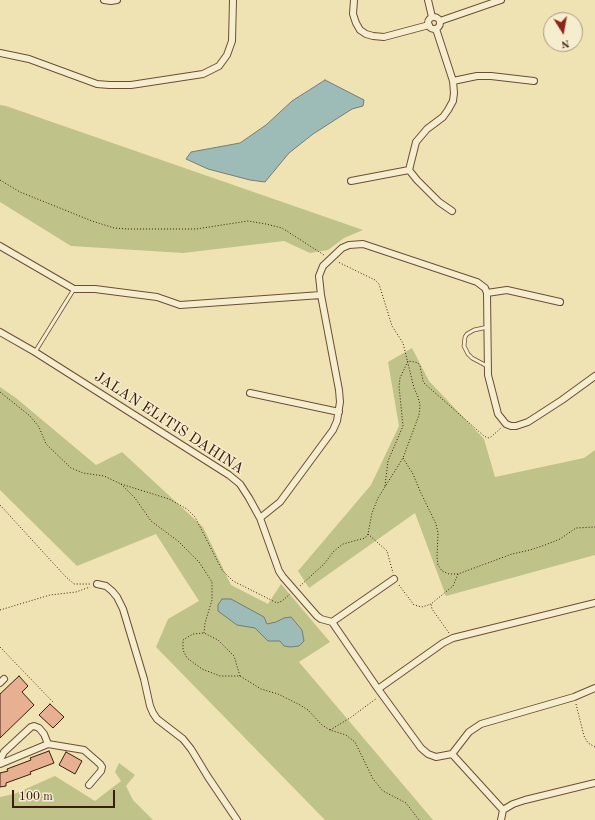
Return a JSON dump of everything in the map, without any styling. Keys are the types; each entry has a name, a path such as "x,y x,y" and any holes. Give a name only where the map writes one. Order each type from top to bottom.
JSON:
{"street":[{"path":"104,0 117,0"},
{"path":"0,53 29,59 97,84 131,85 203,74 220,66 227,55 232,41 233,0"},
{"path":"354,0 353,14 356,23 360,30 366,34 384,37 429,25"},
{"path":"428,0 432,17 429,21 429,25"},
{"path":"440,21 501,0"},
{"path":"432,17 436,17 440,21"},
{"path":"436,29 440,25 440,21"},
{"path":"429,25 432,29 436,29"},
{"path":"409,170 416,142 427,129 443,117 453,101 453,81 436,29"},
{"path":"453,81 477,76 491,76 534,81"},
{"path":"351,181 409,170"},
{"path":"409,170 439,202 452,210"},
{"path":"260,518 280,502 333,430 337,421 340,402 339,390 320,295 319,276 323,266 342,248 349,245 363,244 477,282 485,288 487,293 488,327 487,366 495,405 502,420 506,424 516,426 528,422 595,376"},
{"path":"0,246 74,289 95,289 157,296 180,305 320,295"},
{"path":"487,293 507,290 560,302"},
{"name":"JALAN ELITIS DAHINA","path":"0,332 35,352 229,475 240,484 260,518 279,571 294,591 317,616 321,619 332,622"},
{"path":"250,393 339,412"},
{"path":"394,579 332,622 379,691 421,748 428,754 436,757 452,754 469,732 481,724 574,697 595,688"},
{"path":"96,584 106,586 112,591 123,609 153,713 157,719 183,739 191,749 237,820"},
{"path":"379,691 443,643 453,638 595,603"},
{"path":"0,760 4,752 31,727 38,728 44,734 48,744"},
{"path":"0,764 48,744 86,750 100,764 102,769 89,785"},
{"path":"452,754 503,810 502,820"},
{"path":"503,810 513,804 525,800 595,783"}],"lane":[{"path":"35,352 74,289"},
{"path":"487,366 472,358 464,346 467,334 474,330 488,327"}],"path":[{"path":"0,180 27,195 92,221 114,228 196,229 248,221 282,228 331,258 375,280 379,284 392,326 404,343 414,388 420,406 419,415 403,458 378,498 372,513 368,534 365,538 343,544 334,551 324,564 294,591 282,601 277,603 233,581 222,570 195,517 187,509 169,499 121,484 104,476 83,473 71,468 46,444 39,427 30,416 0,392"},
{"path":"408,361 418,363 425,384 484,436 488,438 491,437 506,424"},
{"path":"385,487 388,461 403,426 399,386 400,378 408,361"},
{"path":"403,458 413,474 436,524 438,533 438,565 442,571 449,574 458,574 512,554 530,550 560,539 576,528 595,527"},
{"path":"121,484 135,498 151,521 178,541 199,562 212,582 212,600 205,623 204,633"},
{"path":"0,505 74,584 96,584"},
{"path":"368,534 388,551 394,579 414,605 422,608 431,604 453,586 458,574"},
{"path":"0,610 50,595 76,592 96,584"},
{"path":"431,604 432,608 453,638"},
{"path":"240,676 234,656 218,640 204,633 192,634 183,640 183,650 187,658 202,669 220,676 240,676 261,689 278,694 300,705 308,710 322,725 330,730 346,735 355,742 372,779 383,791 406,803 419,820"},
{"path":"0,647 53,702"},
{"path":"330,730 367,706 377,698 379,691"},
{"path":"574,697 584,736 588,743 595,747"}],"green space":[{"path":"0,105 363,230 344,238 328,250 310,253 284,241 183,253 71,246 0,202"},
{"path":"412,348 429,381 484,439 495,477 584,458 595,450 595,555 446,596 415,513 309,588 298,571 371,485 399,426 388,362"},
{"path":"0,387 16,398 96,465 122,452 203,527 231,585 268,604 281,584 330,642 299,662 433,820 325,820 156,647 168,619 199,601 156,534 77,566 0,490"},
{"path":"119,763 135,775 126,786 133,800 153,820 0,820 0,797 14,794 55,776 95,801 121,781 115,772"}],"water":[{"path":"325,80 364,100 363,106 352,109 313,134 289,153 265,182 250,180 208,169 186,159 191,152 240,143 266,125 292,101"},
{"path":"222,599 231,599 264,617 267,624 291,617 302,630 304,641 299,646 290,647 284,646 280,641 268,641 255,628 237,625 218,611 218,605"}],"building":[{"path":"19,676 28,686 22,692 34,705 0,738 0,694"},
{"path":"50,704 64,717 53,728 39,715"},
{"path":"49,751 54,763 30,772 31,774 6,783 6,786 0,787 0,773 8,771 7,769"},
{"path":"66,752 82,761 75,774 59,765"}]}
